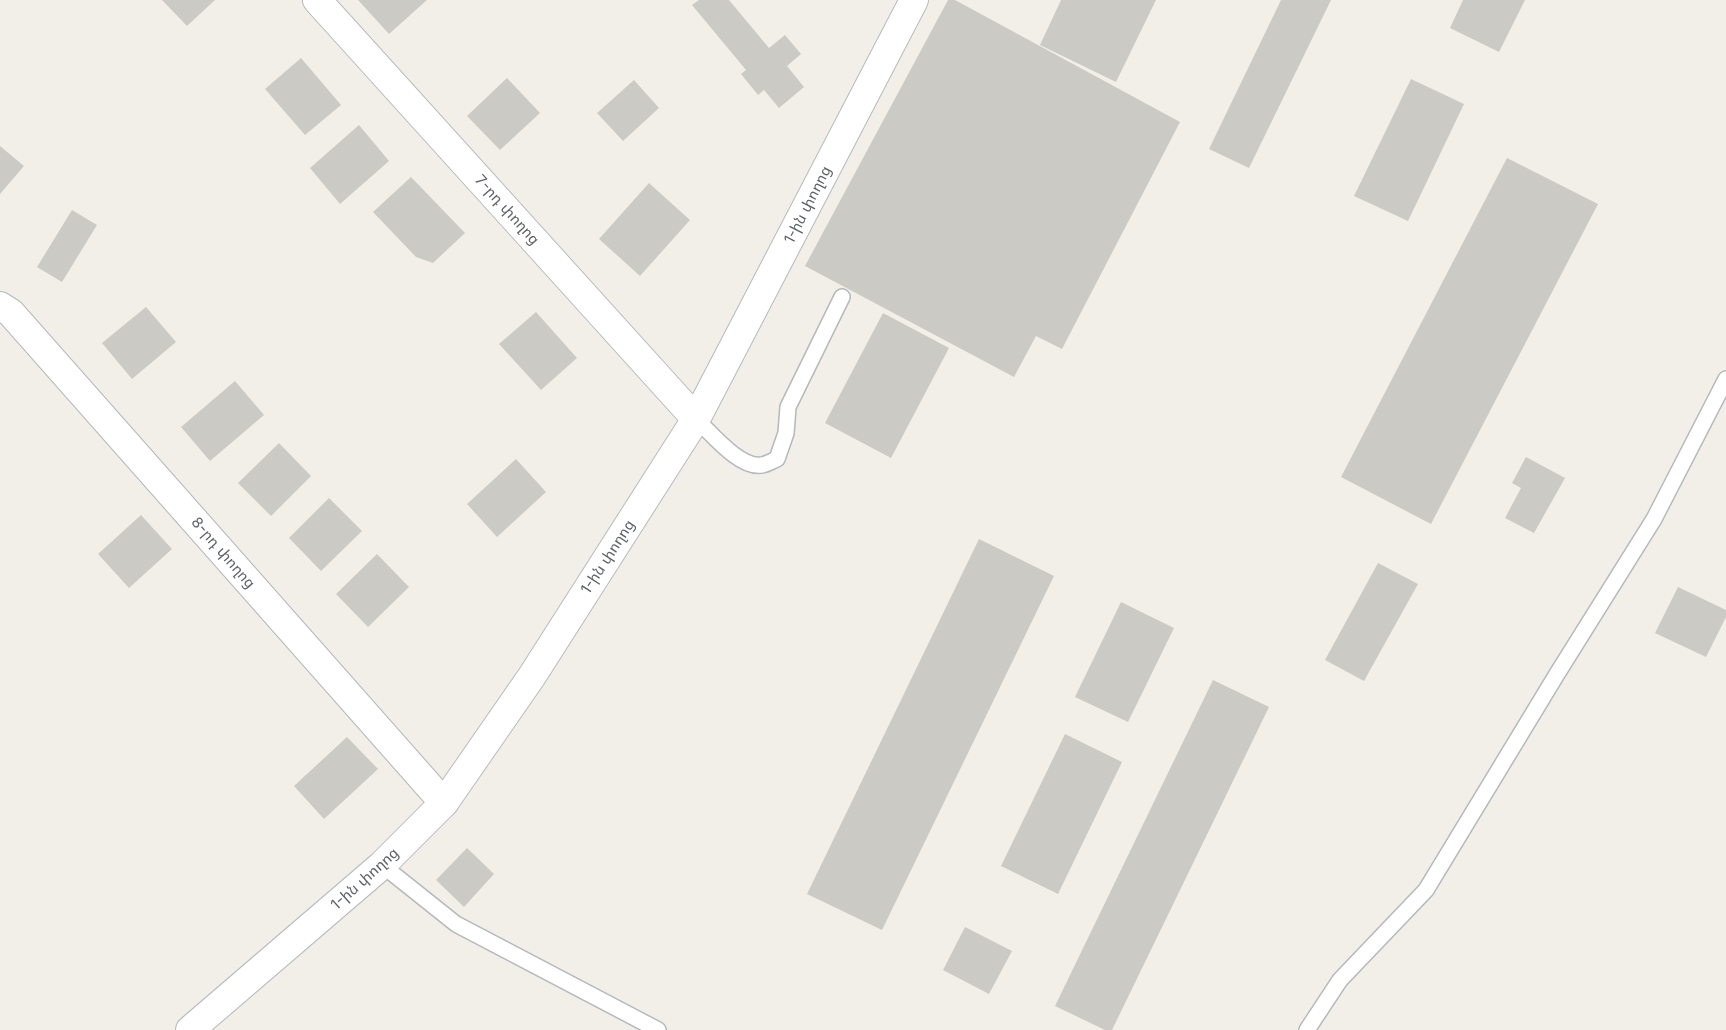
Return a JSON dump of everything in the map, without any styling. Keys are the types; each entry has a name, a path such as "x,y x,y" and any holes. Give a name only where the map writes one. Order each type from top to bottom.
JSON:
{"main road":[{"name":"7-րդ փողոց","path":"317,0 696,420"},
{"name":"1-ին փողոց","path":"190,1030 382,865 444,802 532,676 696,420 914,0"},
{"name":"8-րդ փողոց","path":"0,306 11,312 444,802"}],"lane":[{"path":"696,420 733,455 753,465 763,465 777,459 786,433 788,407 842,298"},
{"path":"1307,1030 1340,980 1426,890 1654,519 1726,379"},
{"path":"382,865 456,924 658,1030"}],"building":[{"path":"162,0 215,0 187,26"},
{"path":"358,0 427,0 389,34"},
{"path":"699,0 729,0 769,48 785,35 801,54 787,66 804,87 779,108 764,90 758,95 741,74 746,70 692,5"},
{"path":"948,0 955,0 1180,122 1062,349 1036,336 1014,377 805,266"},
{"path":"1061,0 1156,0 1116,82 1040,45"},
{"path":"1281,0 1331,0 1249,168 1209,149"},
{"path":"1463,0 1525,0 1499,52 1450,28"},
{"path":"301,58 341,105 305,135 265,89"},
{"path":"507,78 540,113 500,150 467,116"},
{"path":"1411,79 1464,104 1408,221 1354,196"},
{"path":"634,80 659,108 623,141 597,113"},
{"path":"359,125 389,161 340,204 310,168"},
{"path":"0,146 24,166 0,194"},
{"path":"1507,158 1598,204 1431,524 1341,477"},
{"path":"411,177 465,233 433,263 416,257 373,212"},
{"path":"649,183 690,220 640,276 599,239"},
{"path":"72,210 97,225 62,282 37,267"},
{"path":"146,307 176,342 132,379 102,343"},
{"path":"536,312 577,358 541,390 499,344"},
{"path":"883,313 949,348 891,458 825,423"},
{"path":"235,381 264,415 210,461 181,427"},
{"path":"279,443 311,476 271,516 238,483"},
{"path":"1526,457 1565,478 1534,533 1505,518 1521,488 1512,483"},
{"path":"516,459 546,492 497,537 467,504"},
{"path":"329,498 362,531 321,571 289,538"},
{"path":"141,515 172,549 129,588 98,554"},
{"path":"979,539 1054,576 882,930 807,894"},
{"path":"377,554 409,587 368,627 336,594"},
{"path":"1378,563 1418,584 1364,681 1325,660"},
{"path":"1678,587 1726,610 1726,617 1706,657 1655,633"},
{"path":"1121,602 1174,628 1128,722 1075,697"},
{"path":"1213,680 1269,707 1112,1030 1105,1030 1055,1006"},
{"path":"1065,734 1122,762 1058,894 1001,866"},
{"path":"347,737 378,769 324,819 294,786"},
{"path":"467,848 494,874 464,907 436,880"},
{"path":"965,927 1012,951 989,994 943,970"}]}
